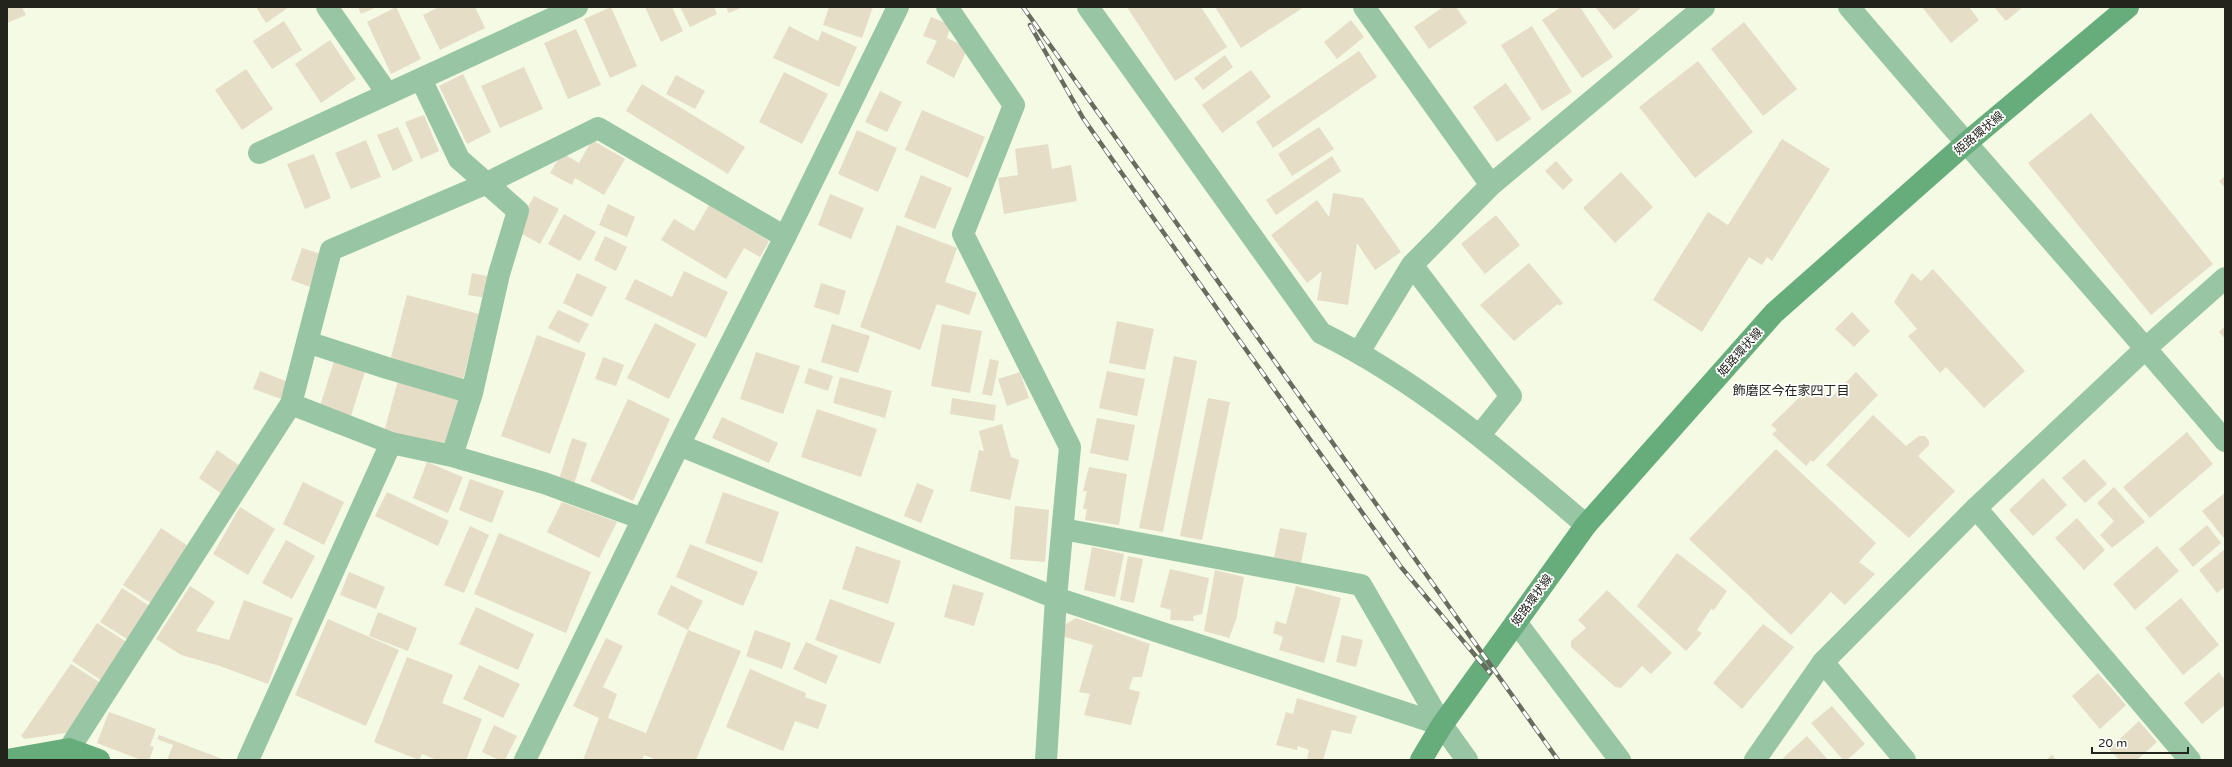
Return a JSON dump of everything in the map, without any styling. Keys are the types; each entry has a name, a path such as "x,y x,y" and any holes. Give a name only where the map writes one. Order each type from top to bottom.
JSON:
{"main road":[{"name":"姫路環状線","path":"1421,760 1442,725 1586,525 1774,313 1965,144 2128,7"},
{"path":"7,760 65,754 99,760"}],"street":[{"path":"327,7 387,93"},
{"path":"259,153 577,7"},
{"path":"525,760 679,445 785,237 898,7"},
{"path":"947,7 1014,105 964,234 1070,447 1056,598 1046,760"},
{"path":"1088,7 1321,334 1359,352 1480,435 1586,525"},
{"path":"1364,7 1491,185"},
{"path":"1359,352 1412,264 1491,185 1704,7"},
{"path":"1849,7 1965,144 2146,348 2225,441"},
{"path":"421,79 458,159 485,184 518,211 499,274 472,393 452,456"},
{"path":"65,754 291,404 331,250 485,184 598,128 785,237"},
{"path":"1412,264 1511,396 1480,435"},
{"path":"1755,760 1823,662 1976,508 2146,348 2225,278"},
{"path":"307,342 387,368 472,393"},
{"path":"291,404 391,443 452,456 544,483 643,519"},
{"path":"248,760 391,443"},
{"path":"679,445 1056,598 1442,725"},
{"path":"1976,508 2190,760"},
{"path":"1063,529 1361,584 1442,725 1467,760"},
{"path":"1516,622 1620,760"},
{"path":"1823,662 1905,760"}],"building":[{"path":"7,7 22,7 26,15 7,23"},
{"path":"256,7 289,7 266,23"},
{"path":"358,7 377,7 361,14"},
{"path":"396,7 421,59 391,74 367,22"},
{"path":"439,7 475,7 485,28 440,50 423,15"},
{"path":"611,7 637,66 610,78 584,19"},
{"path":"645,7 672,7 683,31 661,42"},
{"path":"680,7 714,7 717,14 690,27"},
{"path":"726,7 743,7 729,13"},
{"path":"829,7 873,7 862,38 823,25"},
{"path":"1127,7 1201,7 1227,47 1175,81"},
{"path":"1215,7 1304,7 1241,48"},
{"path":"1443,7 1456,7 1467,23 1429,49 1414,27"},
{"path":"1561,7 1580,7 1613,57 1582,78 1542,20"},
{"path":"1595,7 1642,7 1614,30"},
{"path":"1922,7 1969,7 1979,20 1951,43"},
{"path":"1994,7 2023,7 2006,21"},
{"path":"931,17 951,25 947,38 968,48 954,78 926,63 937,41 923,36"},
{"path":"1351,20 1364,37 1337,59 1324,42"},
{"path":"284,21 302,50 272,69 253,41"},
{"path":"1744,22 1797,89 1763,116 1711,49"},
{"path":"789,26 818,41 822,31 857,47 839,87 773,58"},
{"path":"1532,26 1572,92 1542,111 1501,45"},
{"path":"576,29 601,85 568,99 544,43"},
{"path":"330,40 356,79 321,103 295,64"},
{"path":"1359,51 1377,77 1273,148 1256,122"},
{"path":"1225,55 1233,67 1203,90 1194,78"},
{"path":"1698,61 1753,132 1695,178 1639,107"},
{"path":"524,67 543,109 500,128 481,86"},
{"path":"246,69 273,109 242,130 215,90"},
{"path":"1251,70 1271,97 1222,133 1202,105"},
{"path":"784,72 828,94 802,144 759,122"},
{"path":"463,74 491,132 467,144 439,86"},
{"path":"676,75 705,91 695,109 666,94"},
{"path":"1506,83 1531,119 1497,142 1473,107"},
{"path":"642,84 745,147 728,174 626,111"},
{"path":"880,91 902,102 887,132 865,122"},
{"path":"922,110 985,137 968,178 905,150"},
{"path":"2091,113 2213,264 2151,315 2028,163"},
{"path":"424,115 439,151 421,159 405,122"},
{"path":"398,127 413,161 393,171 377,135"},
{"path":"1319,127 1334,149 1292,176 1278,154"},
{"path":"857,130 897,148 878,192 838,174"},
{"path":"1782,139 1830,169 1772,261 1767,257 1762,265 1749,257 1702,332 1653,300 1708,212 1728,225"},
{"path":"366,140 381,177 351,189 335,153"},
{"path":"592,140 625,159 604,195 575,178 572,185 550,173 562,153 579,163"},
{"path":"1048,144 1052,169 1071,165 1077,201 1004,214 998,178 1018,175 1015,149"},
{"path":"314,154 331,198 305,209 287,164"},
{"path":"1332,156 1341,171 1276,215 1266,200"},
{"path":"1556,161 1573,180 1563,190 1545,171"},
{"path":"1621,172 1653,207 1615,243 1583,208"},
{"path":"921,175 952,188 935,229 904,217"},
{"path":"2225,176 2225,188 2219,181"},
{"path":"1333,193 1363,198 1401,252 1375,270 1357,243 1348,305 1317,300 1322,271 1307,283 1271,235 1317,200 1329,217"},
{"path":"830,194 864,208 851,239 818,225"},
{"path":"534,196 559,209 540,244 515,230"},
{"path":"608,204 635,217 627,237 599,225"},
{"path":"709,205 769,241 760,257 744,248 726,279 661,240 674,219 694,231"},
{"path":"564,214 596,232 580,261 548,244"},
{"path":"1496,215 1520,245 1485,274 1461,244"},
{"path":"897,225 957,248 945,282 977,293 969,315 937,304 920,350 860,327"},
{"path":"605,236 627,247 616,271 594,260"},
{"path":"302,248 321,254 310,287 291,280"},
{"path":"1529,263 1563,303 1560,306 1558,304 1514,341 1480,305"},
{"path":"1933,269 2025,371 1984,408 1946,367 1940,373 1908,336 1917,329 1894,302 1912,273 1921,281"},
{"path":"684,271 728,292 706,338 625,299 635,279 672,297"},
{"path":"472,273 491,277 487,298 468,295"},
{"path":"577,273 607,287 592,317 563,303"},
{"path":"821,283 846,291 839,315 814,307"},
{"path":"407,295 479,314 462,384 389,365"},
{"path":"558,310 589,324 579,343 548,328"},
{"path":"1852,312 1870,331 1854,347 1835,329"},
{"path":"1117,321 1154,329 1145,370 1109,363"},
{"path":"655,323 696,344 669,399 627,378"},
{"path":"832,324 870,336 858,373 821,362"},
{"path":"942,324 982,331 970,393 931,386"},
{"path":"2225,326 2225,339 2219,332"},
{"path":"537,335 586,353 550,454 501,436"},
{"path":"756,352 800,366 783,414 740,399"},
{"path":"336,355 367,365 351,416 320,406"},
{"path":"1174,356 1197,361 1163,532 1139,528"},
{"path":"603,357 624,365 616,386 595,379"},
{"path":"990,359 999,361 992,396 982,394"},
{"path":"809,368 833,376 828,391 804,383"},
{"path":"260,371 288,382 281,399 253,389"},
{"path":"1107,371 1145,379 1137,416 1099,408"},
{"path":"1020,372 1029,398 1007,406 998,379"},
{"path":"1856,372 1878,395 1813,462 1811,460 1806,466 1772,434 1777,430 1771,425 1807,390 1817,386 1830,399"},
{"path":"399,377 464,394 449,450 384,432"},
{"path":"840,377 892,391 885,418 833,403"},
{"path":"952,398 996,405 994,421 950,414"},
{"path":"1208,398 1230,402 1202,540 1180,536"},
{"path":"628,399 670,419 633,501 590,481"},
{"path":"817,409 877,429 861,477 801,457"},
{"path":"1873,415 1906,446 1919,436 1925,436 1929,441 1929,445 1918,456 1955,491 1909,538 1826,465"},
{"path":"722,417 778,443 769,463 712,438"},
{"path":"1097,418 1135,425 1128,461 1090,453"},
{"path":"1002,424 1011,457 1019,460 1010,500 970,491 979,450 984,451 979,431"},
{"path":"2187,432 2213,464 2150,518 2123,487"},
{"path":"572,438 587,443 573,487 558,483"},
{"path":"1776,449 1876,543 1859,562 1875,574 1845,605 1831,592 1791,635 1689,539"},
{"path":"217,450 240,466 222,494 199,478"},
{"path":"2084,459 2107,484 2085,503 2062,478"},
{"path":"427,462 463,477 448,513 413,498"},
{"path":"1089,467 1127,474 1119,525 1085,520 1087,509 1083,509 1087,491 1083,491"},
{"path":"2043,478 2067,505 2033,536 2009,510"},
{"path":"470,479 504,491 492,523 459,510"},
{"path":"303,482 344,502 324,545 283,524"},
{"path":"917,483 934,490 921,523 904,516"},
{"path":"2114,487 2145,522 2112,548 2100,535 2114,521 2097,503"},
{"path":"387,492 449,521 438,546 375,516"},
{"path":"723,492 779,512 762,563 705,543"},
{"path":"2225,493 2225,536 2223,537 2202,511"},
{"path":"562,502 617,522 599,558 547,532"},
{"path":"1015,506 1049,510 1045,562 1010,559"},
{"path":"240,507 275,529 248,575 213,554"},
{"path":"2077,518 2105,550 2084,570 2055,538"},
{"path":"2207,525 2221,543 2193,567 2179,549"},
{"path":"470,526 489,535 464,593 444,585"},
{"path":"161,528 191,548 154,605 123,585"},
{"path":"1280,528 1307,533 1301,563 1274,558"},
{"path":"499,533 591,572 566,633 474,594"},
{"path":"286,540 315,556 292,599 262,583"},
{"path":"690,544 758,572 743,606 676,577"},
{"path":"856,546 901,561 888,604 842,589"},
{"path":"2157,546 2179,571 2135,610 2113,584"},
{"path":"1092,547 1124,554 1115,597 1084,590"},
{"path":"2225,549 2225,587 2217,593 2199,570"},
{"path":"1677,553 1727,591 1714,610 1711,609 1697,630 1702,633 1686,651 1637,606"},
{"path":"1128,556 1143,559 1134,603 1120,600"},
{"path":"1170,569 1209,578 1202,614 1193,616 1194,621 1170,620 1171,610 1160,607"},
{"path":"1215,570 1244,577 1236,620 1229,638 1204,631"},
{"path":"349,572 385,587 376,609 340,595"},
{"path":"953,584 984,593 974,626 944,617"},
{"path":"671,585 703,601 688,630 657,614"},
{"path":"190,586 215,602 196,631 229,640 244,600 293,618 268,684 220,666 181,655 156,639"},
{"path":"1296,586 1341,598 1324,663 1279,650 1283,637 1273,633 1276,621 1286,624"},
{"path":"122,588 151,607 130,641 100,622"},
{"path":"1607,590 1672,653 1651,674 1642,666 1621,688 1615,687 1571,647 1571,641 1586,628 1578,620"},
{"path":"2181,598 2219,645 2183,675 2145,628"},
{"path":"830,599 895,623 880,664 815,640"},
{"path":"476,607 534,634 518,670 459,644"},
{"path":"378,612 417,628 408,651 369,636"},
{"path":"1076,618 1150,644 1142,677 1133,677 1129,689 1140,692 1131,725 1084,715 1090,694 1079,692 1093,645 1065,637 1061,627"},
{"path":"328,619 399,650 366,726 295,695"},
{"path":"97,623 131,645 107,684 72,661"},
{"path":"1763,624 1794,647 1742,709 1713,683"},
{"path":"688,630 741,651 696,760 657,760 644,755 642,760 583,760 599,718 573,706 606,638 623,646 603,687 617,694 608,718 646,733"},
{"path":"755,630 791,643 782,669 746,656"},
{"path":"1342,635 1363,640 1356,667 1336,662"},
{"path":"806,642 838,656 826,684 793,669"},
{"path":"407,657 453,675 442,703 482,719 466,760 437,760 422,754 419,760 374,742"},
{"path":"71,664 107,687 79,731 25,739 21,736"},
{"path":"479,665 520,684 503,718 463,699"},
{"path":"750,669 806,693 805,697 827,705 818,729 795,721 783,751 726,727"},
{"path":"2219,672 2225,680 2225,705 2202,724 2184,703"},
{"path":"2098,673 2126,705 2100,729 2072,696"},
{"path":"1297,698 1357,716 1351,734 1332,730 1323,760 1307,759 1309,750 1298,746 1297,750 1276,745 1286,712 1293,714"},
{"path":"1832,706 1865,744 1847,760 1843,760 1811,723"},
{"path":"109,712 156,729 150,746 154,747 149,760 141,760 97,743"},
{"path":"2139,721 2157,742 2137,760 2119,760 2109,749"},
{"path":"494,725 517,736 505,760 499,760 482,752"},
{"path":"159,735 225,760 167,760 173,745 157,739"},
{"path":"1807,736 1828,760 1781,760"},
{"path":"2052,755 2056,760 2046,760"}],"railway":[{"path":"1023,7 1558,760"},
{"path":"1030,25 1083,118 1232,330 1401,567 1490,673"}],"district":[{"name":"飾磨区今在家四丁目","path":"1791,391"}]}
